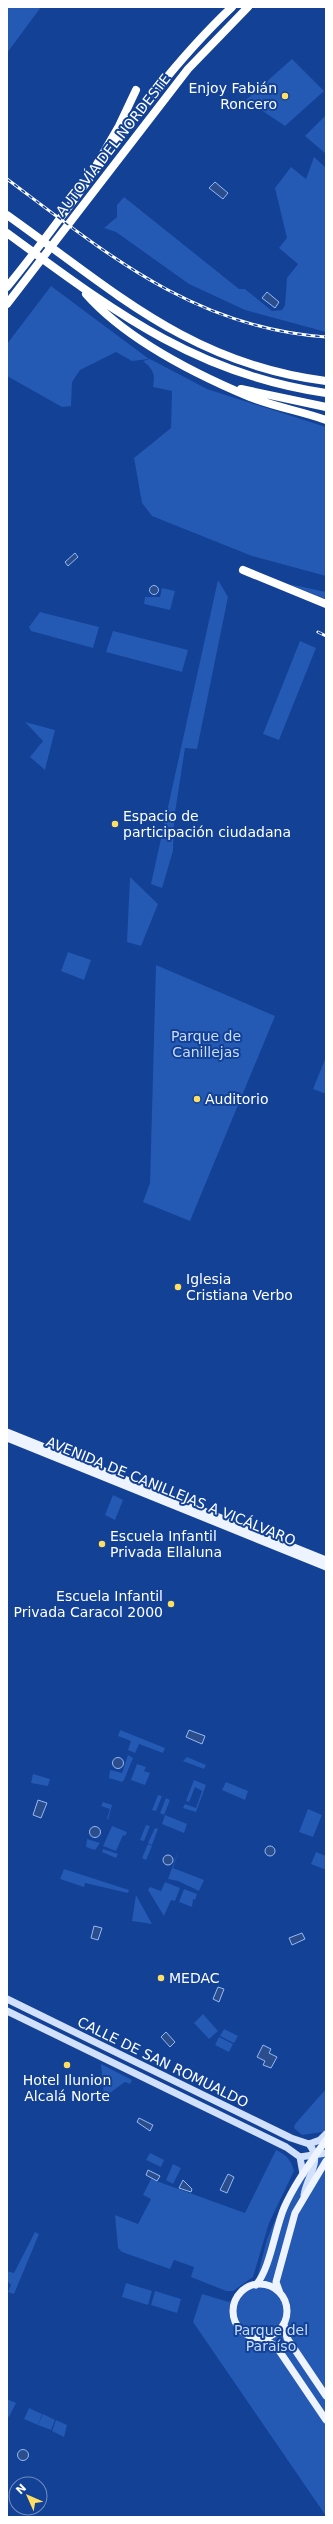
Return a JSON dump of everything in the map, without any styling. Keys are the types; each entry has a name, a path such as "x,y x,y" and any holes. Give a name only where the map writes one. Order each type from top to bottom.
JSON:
{"highway":[{"name":"AUTOVÍA DEL NORDESTE","path":"7,287 178,62 232,7"},
{"name":"AUTOVÍA DEL NORDESTE","path":"7,304 20,290 188,69 248,7"},
{"path":"91,178 136,90"},
{"path":"7,215 158,323 203,347 273,371 326,381"},
{"path":"7,233 72,281 97,307 140,338 176,361 250,396 326,420"},
{"path":"80,288 157,336 210,363 277,384 326,393"},
{"path":"7,310 20,290"},
{"path":"229,386 326,406"},
{"path":"243,570 326,604"}],"main road":[{"name":"AVENIDA DE CANILLEJAS A VICÁLVARO","path":"7,1432 326,1560"},
{"name":"AVENIDA DE CANILLEJAS A VICÁLVARO","path":"7,1438 326,1567"},
{"name":"CALLE DE SAN ROMUALDO","path":"7,1999 98,2045 291,2138 309,2144"},
{"name":"CALLE DE SAN ROMUALDO","path":"7,2011 286,2147 300,2157"},
{"path":"304,2195 306,2183 314,2168 315,2156 309,2144 320,2140 326,2134"},
{"path":"256,2285 263,2275 284,2208 303,2174 326,2140"},
{"path":"303,2174 300,2157 315,2156 326,2153"},
{"path":"326,2160 304,2195 289,2231 276,2282 287,2310 284,2324 287,2338 326,2396"},
{"path":"280,2293 271,2287 256,2285 246,2288 238,2296 233,2313 240,2330 250,2336 262,2338 276,2346 326,2420"},
{"path":"262,2338 275,2334 284,2324"}],"green space":[{"path":"7,7 41,7 7,53"},
{"name":"Enjoy Fabián Roncero","path":"292,59 324,91 285,126 246,100"},
{"path":"326,115 326,154 305,136"},
{"path":"314,157 326,168 326,332 245,310 189,284 116,232 104,228 117,217 117,205 124,197 239,289 245,289 272,311 282,310 285,305 287,278 298,264 279,248 287,238 275,188 291,167 306,179"},
{"path":"51,286 149,359 132,361 116,352 80,370 72,382 71,406 62,407 7,376 7,344"},
{"path":"150,359 207,389 326,427 326,576 252,556 152,516 142,503 134,458 171,428 172,391 153,387 153,372 143,361"},
{"path":"218,580 228,597 197,749 185,748 174,819 173,851 162,888 151,884"},
{"path":"289,584 326,592 326,599"},
{"path":"162,588 175,591 170,610 144,604 145,597 160,597"},
{"path":"40,612 99,627 93,648 31,631 29,627"},
{"path":"113,631 188,650 182,672 106,652"},
{"path":"300,641 316,648 279,740 263,734"},
{"path":"25,722 55,730 45,770 30,757 43,741"},
{"path":"130,877 158,904 141,946 127,942"},
{"path":"68,952 91,960 84,980 61,971"},
{"name":"Parque de Canillejas","path":"156,965 275,1016 190,1221 143,1202 150,1183"},
{"path":"326,1057 326,1094 313,1089"},
{"path":"113,1495 123,1500 115,1520 105,1515"},
{"path":"120,1730 165,1748 163,1753 139,1744 135,1753 128,1750 131,1741 118,1736"},
{"path":"128,1755 133,1758 124,1780 122,1782 109,1778 110,1770 122,1773"},
{"path":"187,1757 206,1765 204,1769 183,1761"},
{"path":"137,1764 146,1767 144,1771 150,1773 145,1785 131,1780"},
{"path":"33,1774 50,1779 48,1786 31,1783"},
{"path":"194,1780 206,1785 196,1812 183,1808 185,1804 196,1808 202,1791 195,1787 189,1802 186,1801"},
{"path":"226,1782 248,1791 245,1800 222,1790"},
{"path":"158,1795 162,1796 156,1811 152,1810"},
{"path":"166,1798 170,1800 164,1815 160,1813"},
{"path":"103,1802 112,1805 108,1820 110,1809 101,1806"},
{"path":"308,1809 322,1815 313,1837 299,1832"},
{"path":"165,1815 187,1824 184,1833 162,1824"},
{"path":"146,1825 150,1826 144,1841 140,1840"},
{"path":"112,1826 127,1832 125,1836 123,1835 116,1851 103,1846"},
{"path":"155,1828 158,1829 152,1845 148,1843"},
{"path":"87,1839 100,1843 95,1850 86,1847"},
{"path":"148,1844 152,1846 146,1860 142,1858"},
{"path":"103,1849 118,1854 116,1858 102,1852"},
{"path":"179,1849 173,1868 204,1880 199,1891 178,1881 168,1879"},
{"path":"316,1852 326,1856 326,1870 311,1864"},
{"path":"64,1869 129,1890 128,1893 85,1883 84,1887 60,1879"},
{"path":"165,1882 180,1888 175,1901 171,1900 164,1916 148,1890 150,1887 161,1891"},
{"path":"184,1889 197,1894 195,1900 193,1899 192,1907 179,1902"},
{"path":"136,1895 152,1924 132,1921"},
{"path":"203,2014 218,2031 209,2039 194,2023"},
{"path":"224,2029 238,2036 234,2043 220,2036"},
{"path":"219,2037 233,2044 229,2052 215,2045"},
{"path":"101,2064 132,2080 130,2084 125,2082 104,2097"},
{"name":"Parque del Paraíso","path":"326,2089 326,2516 193,2322 202,2294 229,2302 257,2278 267,2239 282,2204 323,2132 302,2135 294,2128 295,2124"},
{"path":"276,2150 288,2158 294,2171 269,2223 253,2277 233,2291 226,2291 191,2277 194,2267 174,2260 170,2269 122,2252 118,2248 115,2215 138,2224 151,2199 143,2195 151,2179 245,2213"},
{"path":"150,2153 164,2160 161,2167 146,2160"},
{"path":"173,2164 181,2168 173,2184 166,2180"},
{"path":"35,2232 39,2234 14,2294 8,2292 11,2285 7,2281 7,2271 14,2273"},
{"path":"126,2283 152,2291 148,2305 122,2297"},
{"path":"155,2291 181,2299 177,2313 151,2305"},
{"path":"7,2399 16,2403 9,2417 7,2416"},
{"path":"29,2408 42,2414 38,2425 24,2419"},
{"path":"43,2414 55,2420 51,2430 38,2425"},
{"path":"56,2420 67,2425 64,2437 52,2431"}],"shaded area":[{"path":"215,182 228,193 223,199 209,188"},
{"path":"267,292 279,302 275,308 262,298"},
{"path":"75,553 78,557 68,566 65,562"},
{"path":"154,585 159,590 154,595 149,590"},
{"path":"189,1730 205,1736 202,1744 186,1737"},
{"path":"116,1758 120,1758 122,1759 122,1767 116,1768 113,1765 113,1761"},
{"path":"38,1800 47,1803 41,1818 33,1815"},
{"path":"93,1827 97,1827 99,1828 99,1836 93,1837 90,1834 90,1830"},
{"path":"268,1846 272,1846 274,1847 274,1855 268,1856 265,1853 265,1849"},
{"path":"166,1855 170,1855 172,1856 172,1864 166,1865 163,1862 163,1858"},
{"path":"94,1926 102,1928 98,1940 91,1938"},
{"path":"302,1933 305,1939 292,1945 289,1938"},
{"path":"218,1987 224,1989 219,2002 213,1999"},
{"path":"166,2032 175,2042 170,2047 161,2037"},
{"path":"263,2045 271,2049 269,2053 277,2057 271,2068 263,2065 265,2061 257,2057"},
{"path":"139,2118 153,2125 150,2131 137,2122"},
{"path":"148,2170 160,2176 157,2181 146,2175"},
{"path":"228,2174 234,2177 227,2193 220,2190"},
{"path":"183,2180 192,2189 191,2192 179,2188"},
{"path":"23,2449 27,2451 29,2455 27,2459 23,2461 19,2459 17,2455 19,2451"}],"railway":[{"path":"7,179 117,260 155,283 194,303 235,319 279,331 326,337"},
{"path":"318,632 326,636"}],"place":[{"name":"Enjoy Fabián Roncero","path":"285,96"},
{"name":"Espacio de participación ciudadana","path":"115,824"},
{"name":"Auditorio","path":"197,1099"},
{"name":"Iglesia Cristiana Verbo","path":"178,1287"},
{"name":"Escuela Infantil Privada Ellaluna","path":"102,1544"},
{"name":"Escuela Infantil Privada Caracol 2000","path":"171,1604"},
{"name":"MEDAC","path":"161,1978"},
{"name":"Hotel Ilunion Alcalá Norte","path":"67,2065"}]}
